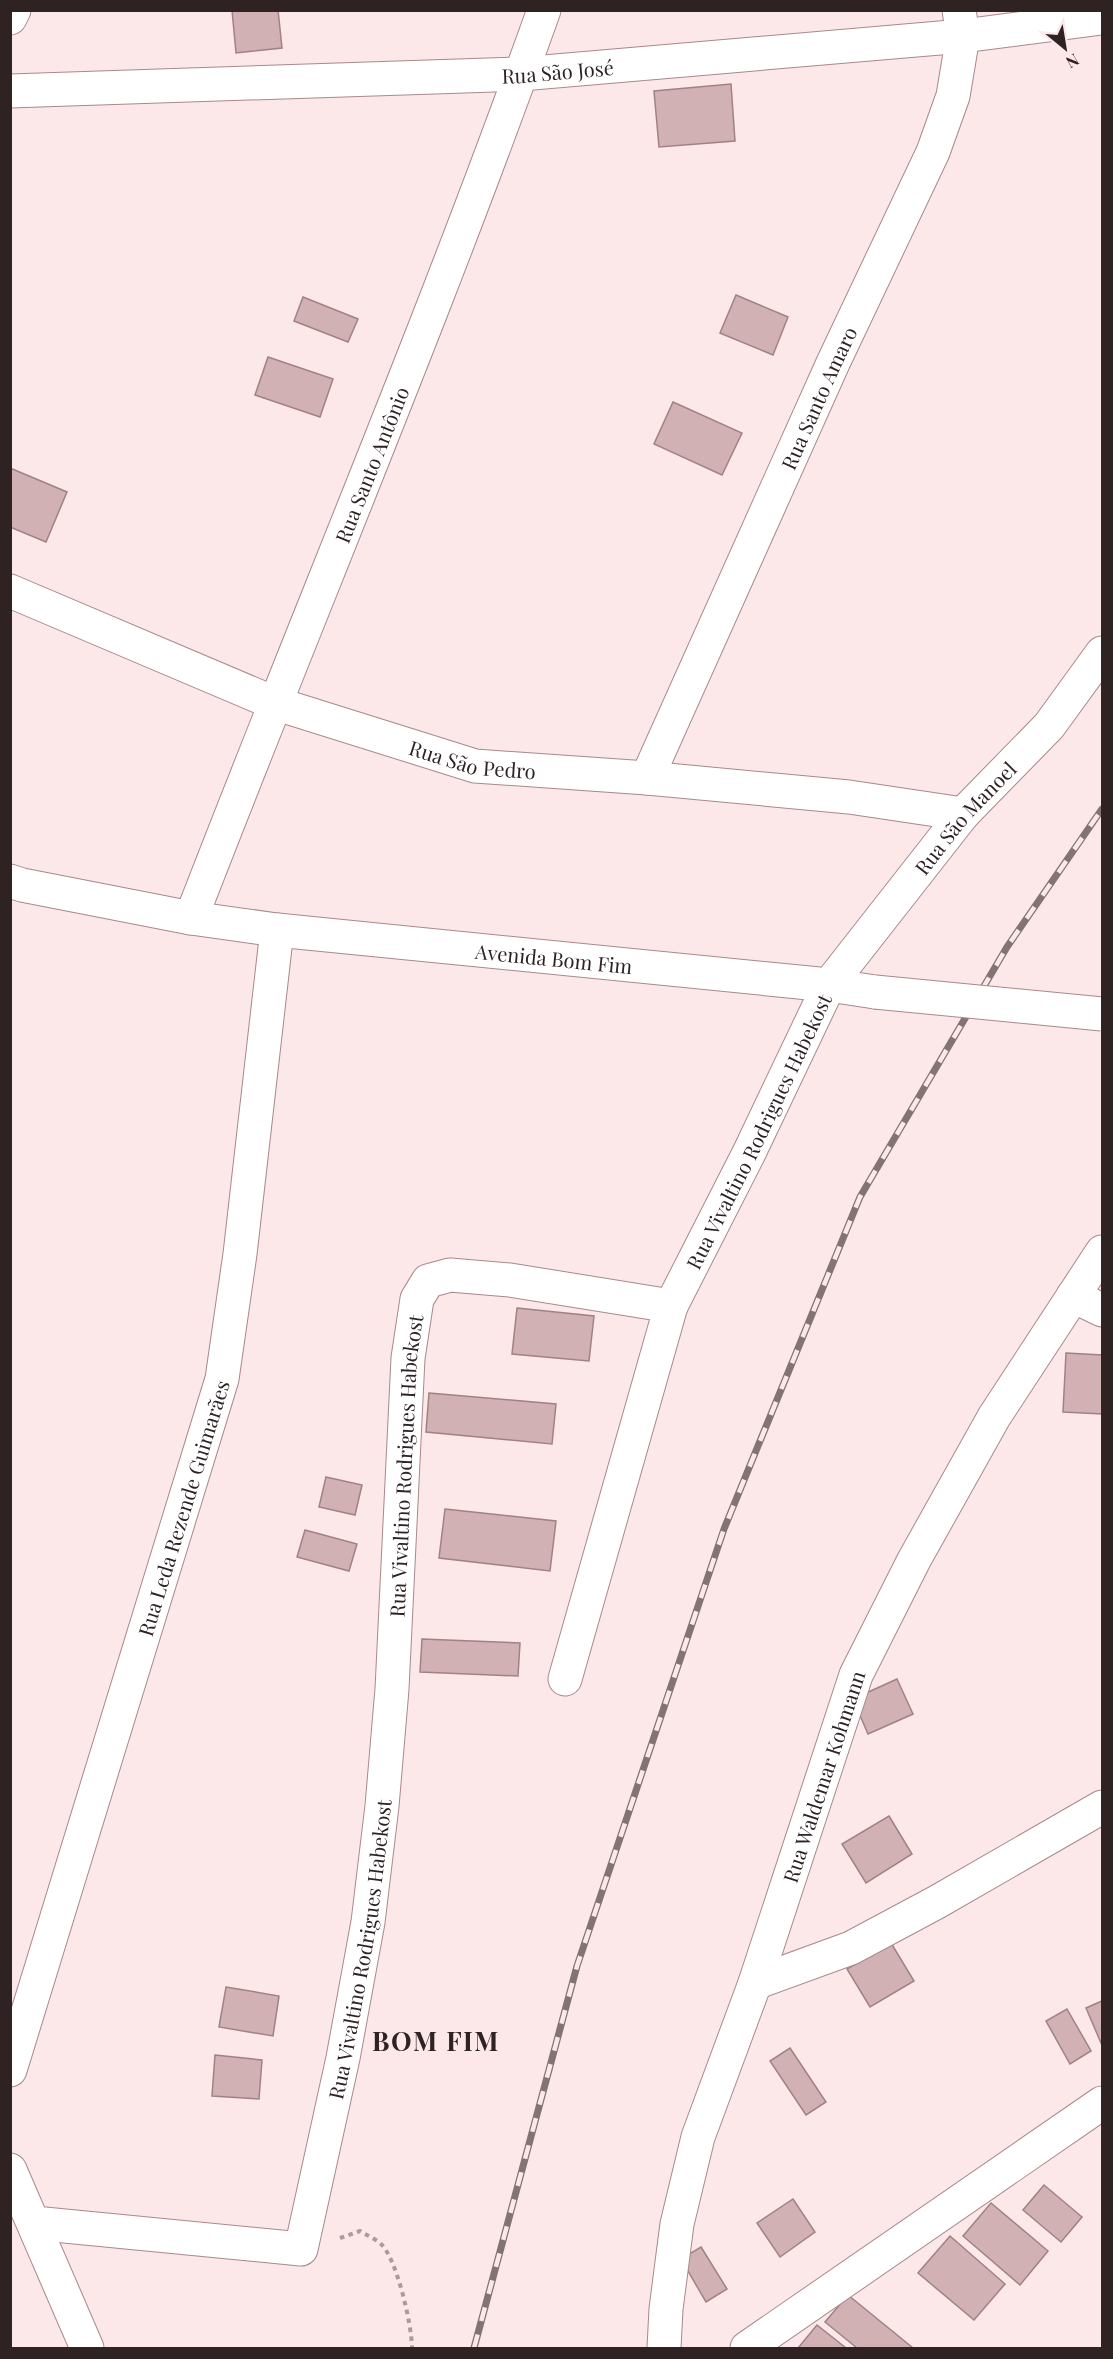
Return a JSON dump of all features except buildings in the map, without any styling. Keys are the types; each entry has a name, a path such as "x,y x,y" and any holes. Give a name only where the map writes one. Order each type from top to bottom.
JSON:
{"street":[{"path":"10,18 14,10"},
{"name":"Rua Santo Antônio","path":"191,918 273,704 416,348 544,10"},
{"name":"Rua São José","path":"10,92 521,74 961,23 1102,18"},
{"name":"Rua Santo Amaro","path":"647,778 833,363 933,152 953,96 961,23"},
{"name":"Rua São Pedro","path":"10,591 273,704 475,766 647,778 849,797 963,814"},
{"name":"Rua São Manoel","path":"830,985 963,814 1049,726 1102,653"},
{"name":"Avenida Bom Fim","path":"10,881 191,918 277,930 1102,1014"},
{"name":"Rua Leda Rezende Guimarães","path":"10,2070 222,1378 240,1254 277,930"},
{"name":"Rua Vivaltino Rodrigues Habekost","path":"302,2249 343,2058 366,1934 382,1806 392,1689 408,1358 417,1299 428,1281 450,1275 510,1280 671,1306 749,1153 830,985"},
{"name":"Rua Waldemar Kohmann","path":"664,2349 666,2309 677,2224 695,2148 755,1983 856,1675 914,1560 994,1417 1102,1252"},
{"path":"1073,1296 1102,1310"},
{"path":"565,1679 671,1306"},
{"path":"755,1983 851,1948 937,1902 1102,1807"},
{"path":"747,2349 1102,2103"},
{"path":"10,2170 87,2349"},
{"path":"34,2223 302,2249"}],"path":[{"path":"302,2249 360,2231 381,2244 394,2266 412,2334 412,2349"}],"railway":[{"path":"474,2348 577,1966 724,1529 860,1197 1007,947 1102,809"}],"district":[{"name":"BOM FIM","path":"436,2040"}]}
